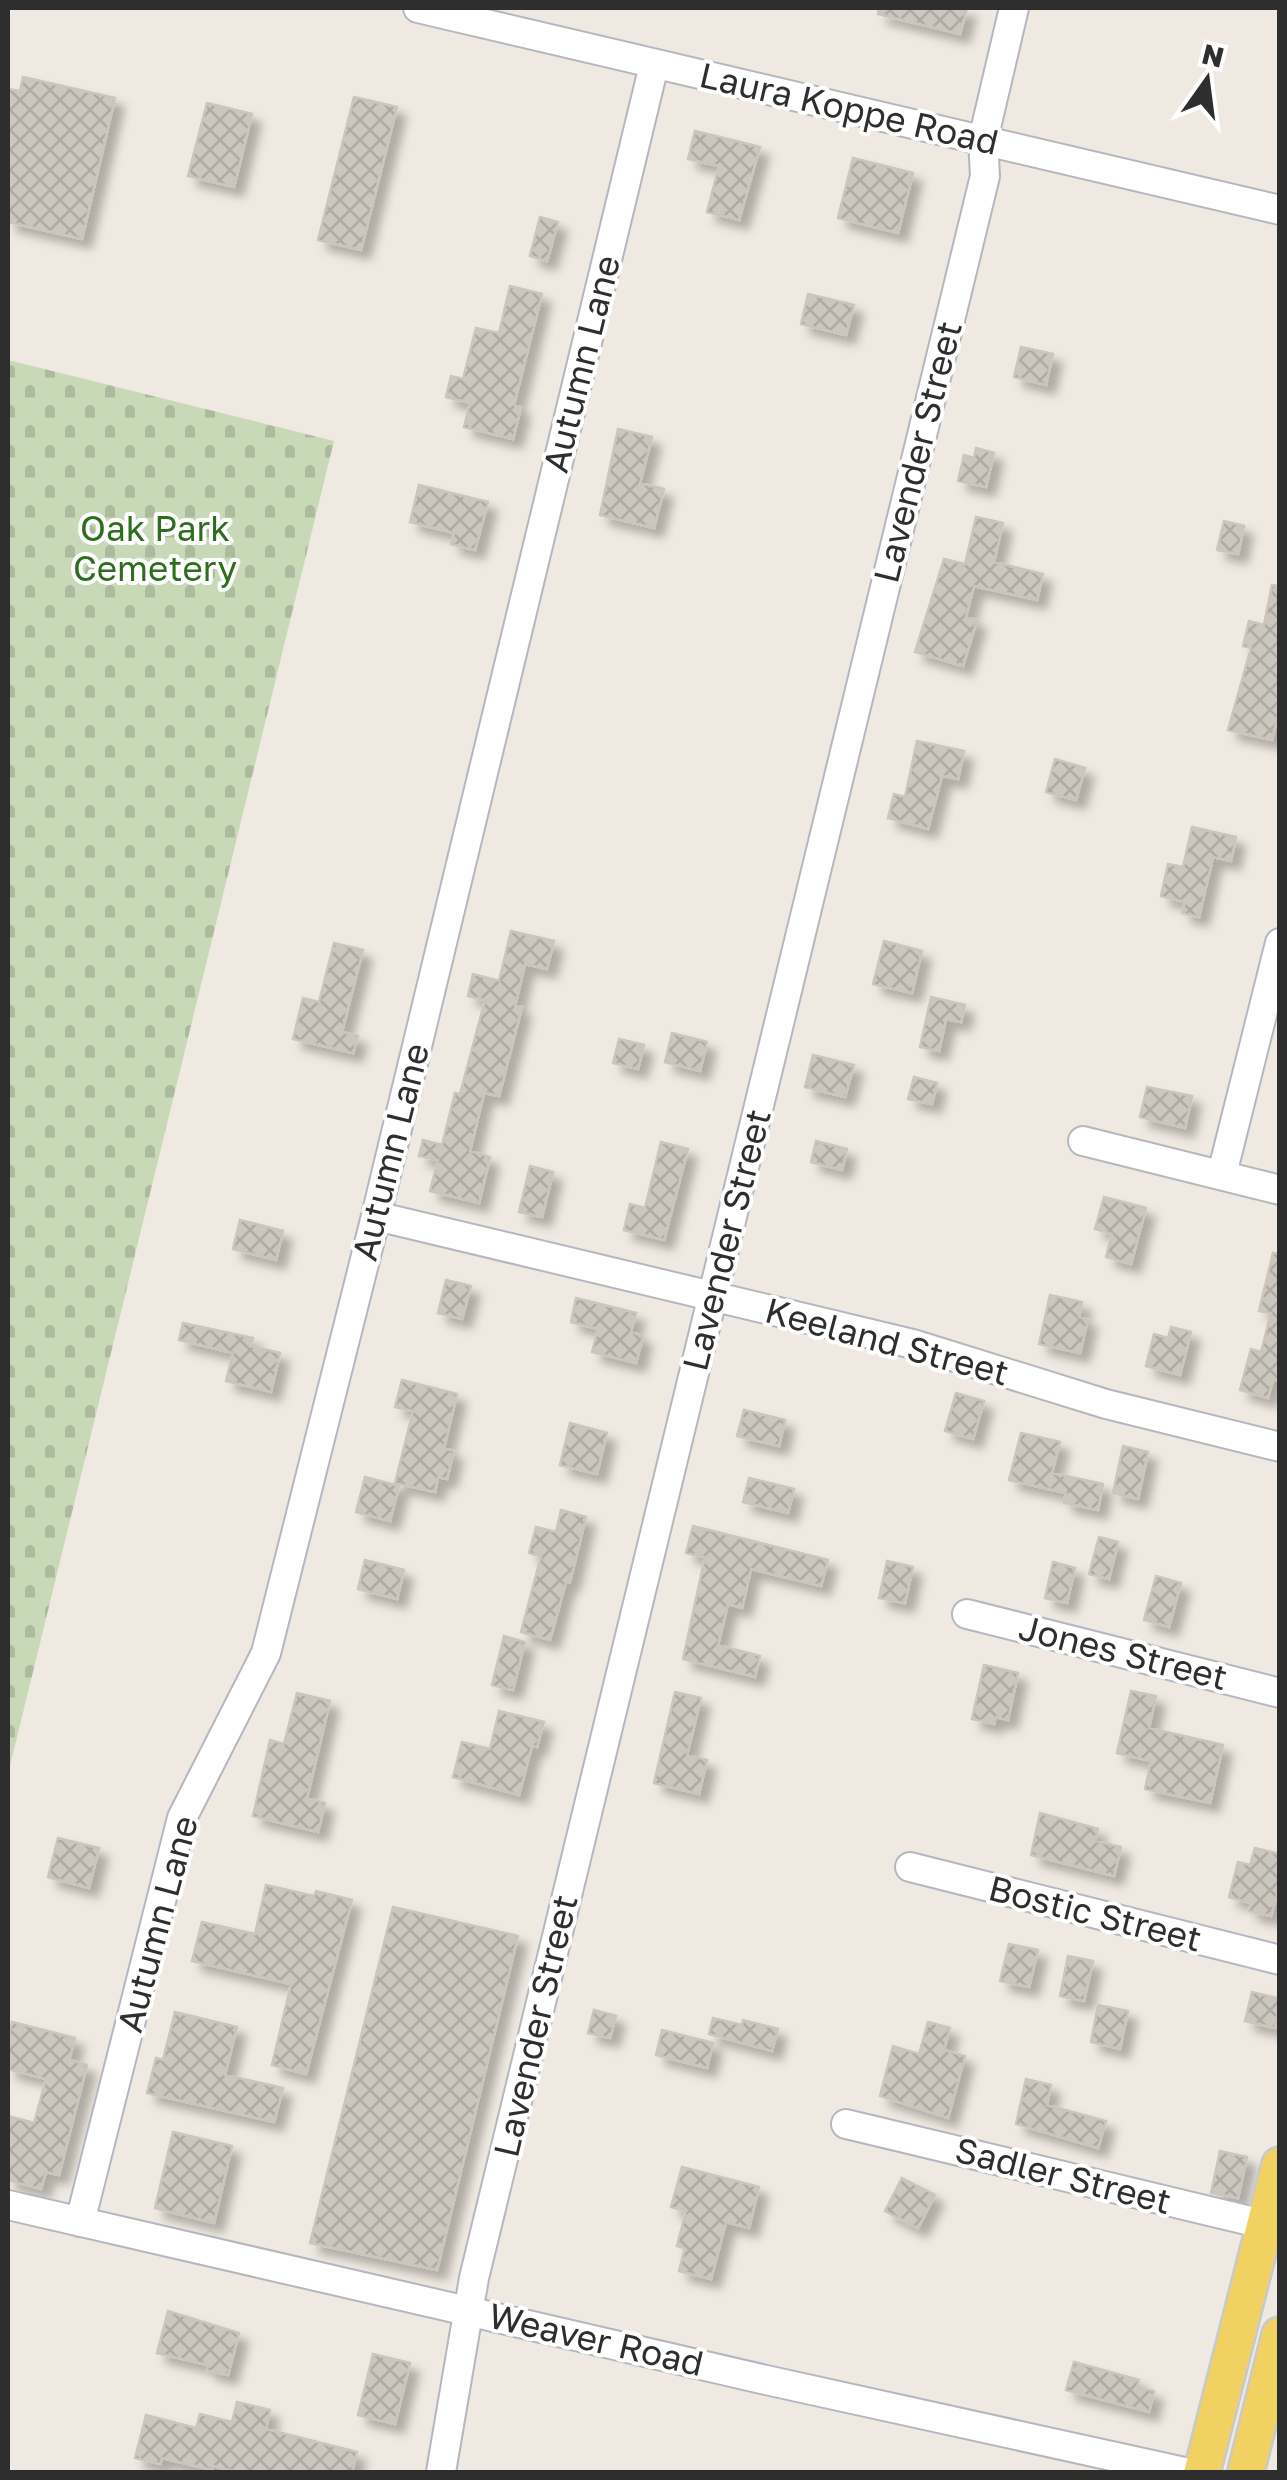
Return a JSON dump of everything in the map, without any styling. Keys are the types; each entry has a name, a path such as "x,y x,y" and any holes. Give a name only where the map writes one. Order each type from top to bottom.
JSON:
{"main road":[{"path":"1202,2472 1272,2226 1280,2164"},
{"path":"1246,2472 1280,2334"}],"street":[{"name":"Laura Koppe Road","path":"418,8 1280,210"},
{"name":"Lavender Street","path":"441,2472 468,2309 986,176 984,140 1014,8"},
{"name":"Autumn Lane","path":"80,2222 182,1818 266,1653 376,1216 654,65"},
{"path":"1222,1174 1280,942"},
{"path":"1083,1142 1280,1190"},
{"name":"Keeland Street","path":"376,1216 913,1344 1106,1404 1280,1447"},
{"name":"Jones Street","path":"967,1614 1280,1693"},
{"name":"Bostic Street","path":"910,1867 1280,1960"},
{"name":"Sadler Street","path":"846,2124 1272,2226"},
{"name":"Weaver Road","path":"8,2205 1184,2472"}],"green space":[{"name":"Oak Park Cemetery","path":"8,360 334,441 8,1774"}],"building":[{"path":"879,8 967,8 960,34 878,14"},
{"path":"23,77 115,98 82,239 8,222 8,89 20,91"},
{"path":"354,97 397,107 361,250 318,240"},
{"path":"207,103 252,114 234,187 188,176"},
{"path":"695,131 760,147 739,220 707,212 719,166 688,159"},
{"path":"853,158 913,173 898,233 838,218"},
{"path":"540,217 558,222 547,261 530,256"},
{"path":"510,286 542,294 514,405 521,407 513,439 464,427 470,403 446,397 451,376 463,379 476,328 499,333"},
{"path":"808,294 854,305 846,335 801,324"},
{"path":"1021,347 1053,354 1046,385 1014,377"},
{"path":"618,429 652,437 640,483 664,489 654,528 600,515"},
{"path":"976,448 994,453 986,487 958,481 964,455 974,458"},
{"path":"419,485 488,502 475,550 451,544 454,533 410,522"},
{"path":"976,517 1003,523 994,562 1043,574 1037,600 974,586 966,617 977,620 963,666 915,652 944,559 965,564"},
{"path":"1224,521 1244,526 1238,554 1217,550"},
{"path":"1272,585 1280,586 1280,706 1272,740 1228,730 1251,648 1243,646 1249,621 1264,625"},
{"path":"917,741 964,751 958,779 942,776 928,829 888,818 894,794 905,797"},
{"path":"1055,759 1085,768 1076,800 1046,792"},
{"path":"1192,827 1236,837 1231,861 1213,857 1199,917 1182,913 1185,902 1161,896 1168,864 1183,867"},
{"path":"511,931 554,941 547,969 525,964 515,1006 522,1007 499,1096 484,1093 470,1151 490,1157 479,1203 430,1191 438,1160 419,1156 423,1140 442,1145 455,1093 460,1094 485,1000 468,996 473,974 499,981"},
{"path":"884,941 922,951 912,993 873,984"},
{"path":"334,943 363,950 342,1032 358,1036 353,1053 293,1039 303,998 319,1002"},
{"path":"931,997 965,1005 961,1022 946,1019 939,1051 920,1047"},
{"path":"672,1033 707,1042 700,1071 665,1062"},
{"path":"619,1039 644,1045 638,1069 613,1063"},
{"path":"813,1055 854,1065 845,1097 805,1087"},
{"path":"914,1077 937,1083 932,1104 908,1099"},
{"path":"1147,1087 1192,1096 1185,1128 1140,1117"},
{"path":"816,1141 847,1149 842,1170 811,1162"},
{"path":"661,1142 688,1149 664,1240 624,1230 630,1204 645,1208"},
{"path":"530,1166 553,1172 542,1217 519,1212"},
{"path":"1104,1197 1146,1208 1131,1264 1106,1257 1112,1234 1095,1229"},
{"path":"240,1220 283,1231 276,1260 233,1249"},
{"path":"1273,1253 1280,1254 1280,1381 1273,1379 1268,1398 1240,1390 1251,1349 1261,1352 1271,1313 1259,1311"},
{"path":"446,1280 471,1286 462,1319 438,1313"},
{"path":"1050,1295 1082,1302 1079,1317 1088,1319 1080,1353 1039,1344"},
{"path":"576,1298 636,1313 631,1332 643,1336 636,1363 592,1352 598,1329 571,1322"},
{"path":"183,1323 253,1338 251,1346 280,1353 271,1392 226,1381 233,1353 179,1340"},
{"path":"1171,1327 1191,1332 1180,1375 1146,1366 1154,1334 1168,1338"},
{"path":"402,1380 457,1394 444,1448 454,1451 447,1479 438,1477 435,1492 395,1483 413,1411 395,1407"},
{"path":"956,1393 984,1401 973,1439 945,1431"},
{"path":"744,1410 785,1420 779,1446 737,1436"},
{"path":"570,1423 607,1433 597,1474 560,1465"},
{"path":"1021,1433 1060,1442 1052,1473 1103,1484 1098,1510 1064,1503 1066,1493 1009,1480"},
{"path":"1123,1446 1148,1452 1138,1499 1113,1493"},
{"path":"365,1477 399,1486 390,1521 356,1512"},
{"path":"749,1478 794,1489 788,1513 743,1502"},
{"path":"561,1510 586,1517 550,1640 521,1632 541,1556 529,1553 536,1527 556,1532"},
{"path":"693,1526 828,1560 821,1586 751,1569 742,1608 728,1604 718,1645 760,1656 755,1677 683,1659 705,1557 686,1553"},
{"path":"1099,1537 1118,1542 1109,1579 1089,1574"},
{"path":"365,1560 404,1570 397,1599 358,1589"},
{"path":"887,1561 913,1567 905,1603 879,1598"},
{"path":"1053,1562 1075,1568 1067,1603 1045,1598"},
{"path":"1156,1576 1181,1583 1169,1627 1144,1620"},
{"path":"504,1636 525,1642 513,1690 492,1685"},
{"path":"984,1665 1018,1673 1008,1720 996,1717 994,1724 972,1719"},
{"path":"1131,1691 1156,1696 1149,1728 1223,1745 1210,1803 1145,1789 1151,1761 1117,1753"},
{"path":"675,1692 701,1698 687,1755 707,1760 699,1794 654,1783"},
{"path":"297,1693 330,1701 307,1798 325,1803 318,1832 253,1816 270,1740 284,1744"},
{"path":"499,1711 544,1722 537,1747 532,1746 519,1795 453,1777 462,1742 490,1749"},
{"path":"1040,1813 1098,1829 1095,1841 1121,1847 1114,1876 1031,1855"},
{"path":"58,1838 99,1848 89,1888 48,1877"},
{"path":"1255,1848 1280,1854 1280,1884 1271,1916 1249,1911 1251,1903 1229,1897 1238,1862 1250,1865"},
{"path":"266,1885 352,1900 306,2074 272,2065 291,1984 192,1961 202,1922 255,1934"},
{"path":"393,1907 518,1936 437,2270 310,2243"},
{"path":"1009,1944 1038,1950 1029,1987 1000,1981"},
{"path":"1068,1956 1093,1961 1084,2001 1060,1996"},
{"path":"1252,1992 1280,1999 1275,2028 1245,2021"},
{"path":"1098,2005 1128,2011 1120,2049 1091,2042"},
{"path":"594,2010 616,2016 610,2038 588,2033"},
{"path":"175,2012 237,2027 225,2075 283,2088 274,2122 147,2093 156,2058 163,2060"},
{"path":"713,2018 742,2025 743,2020 778,2029 772,2051 709,2034"},
{"path":"12,2022 75,2038 69,2060 87,2065 59,2175 46,2172 41,2189 8,2180 8,2116 34,2123 46,2079 8,2069"},
{"path":"928,2022 950,2028 944,2050 965,2056 948,2118 880,2096 893,2046 919,2054"},
{"path":"662,2030 713,2043 707,2068 656,2055"},
{"path":"1026,2079 1051,2085 1047,2105 1106,2121 1098,2148 1016,2124"},
{"path":"173,2132 232,2146 214,2223 155,2208"},
{"path":"1220,2151 1247,2157 1238,2198 1211,2193"},
{"path":"682,2167 759,2187 749,2228 726,2222 711,2279 679,2271 685,2248 677,2246 686,2211 671,2207"},
{"path":"902,2178 935,2195 918,2228 885,2211"},
{"path":"168,2311 239,2333 228,2375 207,2370 208,2365 157,2353"},
{"path":"373,2354 410,2363 395,2424 358,2415"},
{"path":"1074,2362 1139,2380 1137,2388 1154,2391 1149,2412 1066,2390"},
{"path":"237,2402 270,2410 266,2429 357,2452 352,2472 237,2472 162,2458 160,2464 135,2458 146,2415 196,2428 200,2414 232,2422"}]}
